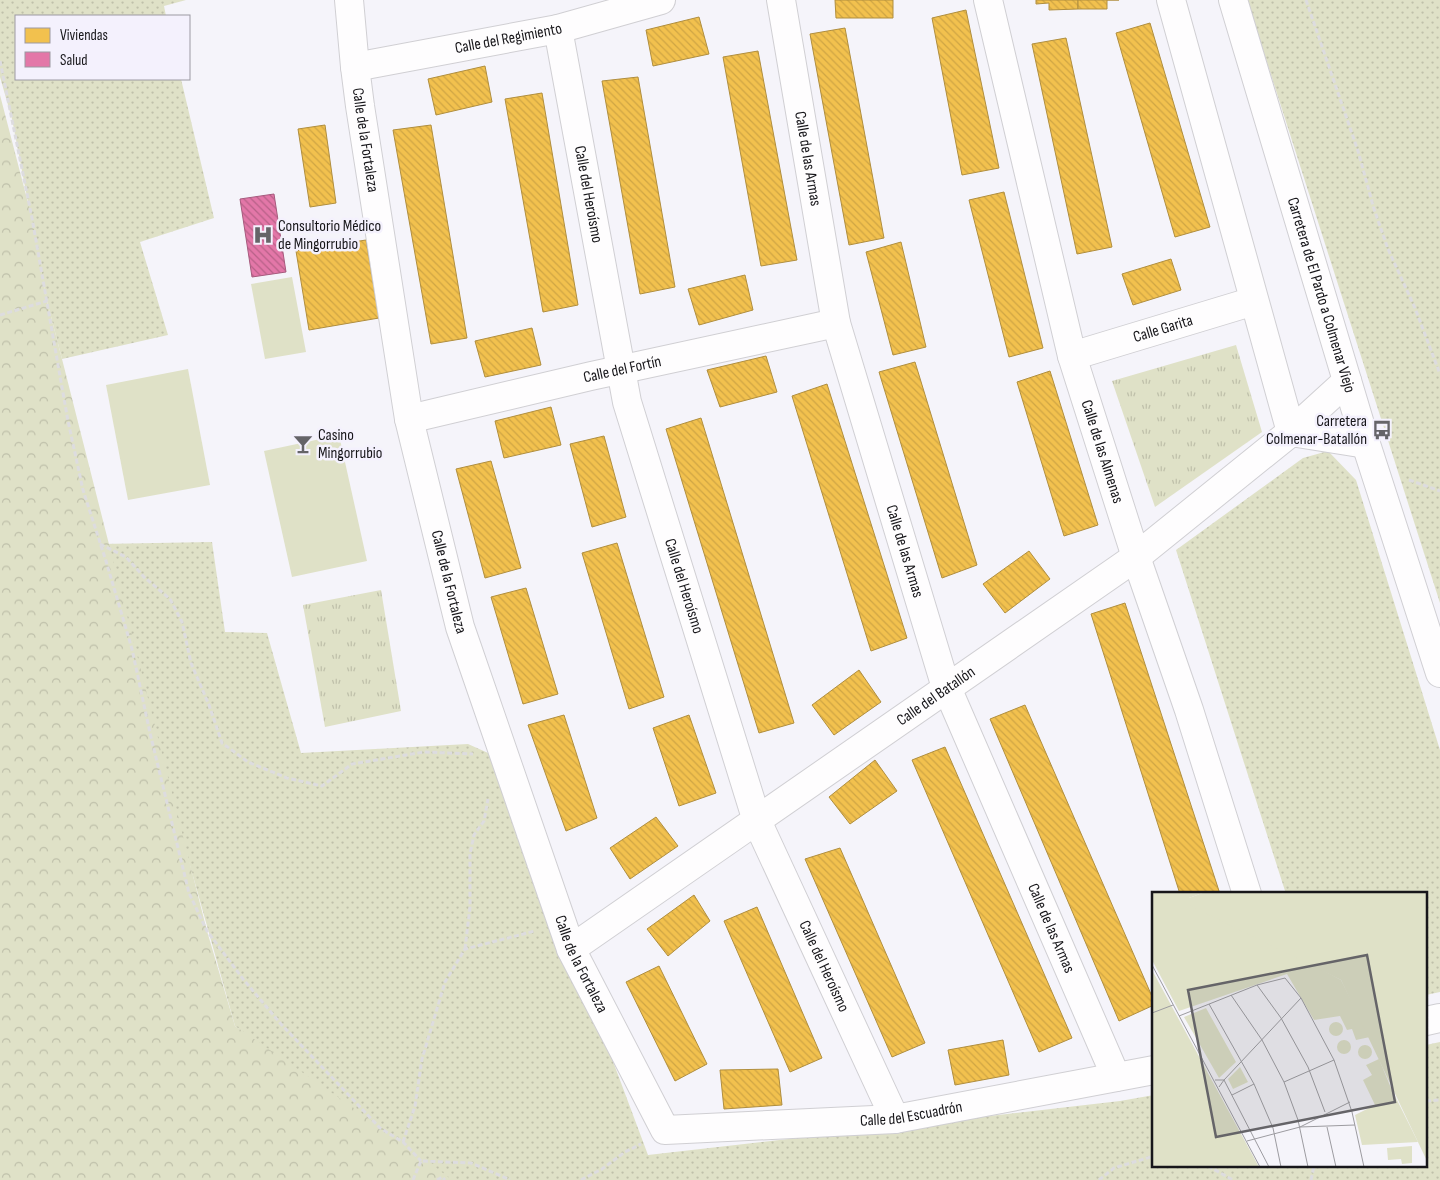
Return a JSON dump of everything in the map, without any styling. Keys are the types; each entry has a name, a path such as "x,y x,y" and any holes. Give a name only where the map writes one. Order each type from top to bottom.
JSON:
{"street":[{"name":"Calle de la Fortaleza","path":"349,0 355,67 408,419 460,627 571,950 665,1130"},
{"name":"Calle del Regimiento","path":"355,67 558,29 661,0"},
{"name":"Calle de las Armas","path":"780,0 836,324 948,689 1116,1078"},
{"name":"Calle de las Almenas","path":"988,0 1072,356 1136,557 1190,710 1246,892"},
{"path":"1171,0 1291,432 1366,444"},
{"name":"Carretera de El Pardo a Colmenar Viejo","path":"1233,0 1366,444 1440,673"},
{"name":"Calle del Heroísmo","path":"558,29 627,402 757,821 895,1118"},
{"name":"Calle Garita","path":"1072,356 1254,301"},
{"name":"Calle del Fortín","path":"408,419 836,324"},
{"name":"Calle del Batallón","path":"571,950 1136,557 1291,432 1347,382"},
{"name":"Calle del Escuadrón","path":"665,1130 895,1118 1152,1070"}],"path":[{"path":"1306,0 1358,151 1374,209 1388,249 1415,308 1440,374"},
{"path":"0,61 47,301 68,421 83,490 132,649 188,893 207,931 243,980 280,1023 380,1128 403,1142 421,1160 471,1163 510,1180"},
{"path":"0,315 47,301"},
{"path":"1409,480 1440,491"},
{"path":"100,544 126,557 144,577 170,599 182,622 190,663 222,742 248,762 287,778 322,786 352,764 424,752 478,754 506,761 494,778 484,822 474,835 470,854 470,907 465,949 444,982 422,1059 416,1106 403,1142"},
{"path":"465,949 518,937 562,923"},
{"path":"581,1180 602,1169 625,1152 665,1130"},
{"path":"1099,1180 1114,1168 1152,1156"},
{"path":"413,1180 421,1160"},
{"path":"1212,1168 1233,1180"},
{"path":"437,1180 442,1177 445,1180"}],"green space":[{"path":"0,0 186,0 164,6 166,15 15,15 15,80 181,80 214,218 140,242 168,335 62,359 47,301 12,119 0,77"},
{"path":"1247,0 1440,0 1440,603"},
{"path":"0,95 32,218 47,301 207,931 235,1026 403,1142 452,1180 0,1180"},
{"path":"292,277 306,352 265,359 251,284"},
{"path":"1236,345 1262,432 1155,507 1112,381"},
{"path":"188,369 210,485 128,500 106,385"},
{"path":"339,435 367,561 292,577 264,451"},
{"path":"1328,451 1356,480 1440,750 1440,992 1428,995 1428,892 1285,892 1176,550 1303,458"},
{"path":"212,542 225,632 267,633 301,753 468,744 506,761 571,949 648,1155 1120,1101 1152,1095 1152,1168 1428,1168 1428,1045 1440,1042 1440,1180 437,1180 235,1026 100,544"},
{"path":"381,590 401,711 325,727 303,605"}],"building: Viviendas":[{"path":"835,0 893,0 893,18 836,18"},
{"path":"1036,0 1078,0 1078,9 1049,10 1049,3 1036,4"},
{"path":"1078,0 1107,0 1107,9 1078,9"},
{"path":"966,10 999,168 962,175 932,18"},
{"path":"699,17 709,54 653,66 646,30"},
{"path":"1150,23 1210,227 1175,237 1116,33"},
{"path":"845,28 884,238 849,245 810,34"},
{"path":"1066,38 1112,247 1077,254 1032,44"},
{"path":"758,51 797,260 761,266 723,57"},
{"path":"485,66 492,102 436,115 428,79"},
{"path":"638,77 675,287 640,294 602,81"},
{"path":"542,93 578,305 543,312 505,99"},
{"path":"325,125 336,203 310,207 298,129"},
{"path":"431,125 467,338 431,344 393,130"},
{"path":"1004,192 1043,348 1009,357 969,200"},
{"path":"366,240 379,318 309,330 296,251"},
{"path":"901,242 926,347 893,355 866,252"},
{"path":"1171,259 1181,290 1133,305 1122,274"},
{"path":"745,275 753,310 699,325 688,289"},
{"path":"532,328 541,365 485,377 475,341"},
{"path":"766,356 777,392 720,407 707,370"},
{"path":"915,362 977,565 942,578 879,372"},
{"path":"1050,371 1098,525 1064,536 1017,382"},
{"path":"827,384 907,638 871,651 792,396"},
{"path":"551,407 561,445 504,458 495,421"},
{"path":"701,418 794,723 759,733 666,429"},
{"path":"604,436 626,517 592,527 570,444"},
{"path":"491,461 521,568 485,578 456,469"},
{"path":"617,543 664,697 629,709 582,553"},
{"path":"1029,551 1050,579 1005,613 983,584"},
{"path":"526,588 558,694 523,704 491,597"},
{"path":"1125,603 1219,892 1179,892 1091,614"},
{"path":"859,670 881,702 834,735 812,705"},
{"path":"1025,705 1152,996 1152,1006 1119,1021 990,719"},
{"path":"564,715 597,818 566,831 528,725"},
{"path":"689,715 716,793 679,806 653,728"},
{"path":"945,747 1072,1038 1039,1052 912,760"},
{"path":"875,760 897,791 850,824 829,797"},
{"path":"656,817 678,846 630,879 610,848"},
{"path":"840,848 925,1043 892,1057 805,859"},
{"path":"694,895 710,921 668,956 647,929"},
{"path":"757,907 822,1058 790,1072 724,921"},
{"path":"659,966 707,1064 675,1081 626,982"},
{"path":"1003,1040 1009,1075 955,1085 948,1050"},
{"path":"778,1069 782,1105 724,1109 720,1070"}],"building: Salud":[{"name":"Consultorio Médico de Mingorrubio","path":"274,194 286,272 252,277 240,199"}],"place":[{"name":"Consultorio Médico de Mingorrubio","path":"263,235"},
{"name":"Carretera Colmenar-Batallón","path":"1382,430"},
{"name":"Casino Mingorrubio","path":"303,444"}]}
